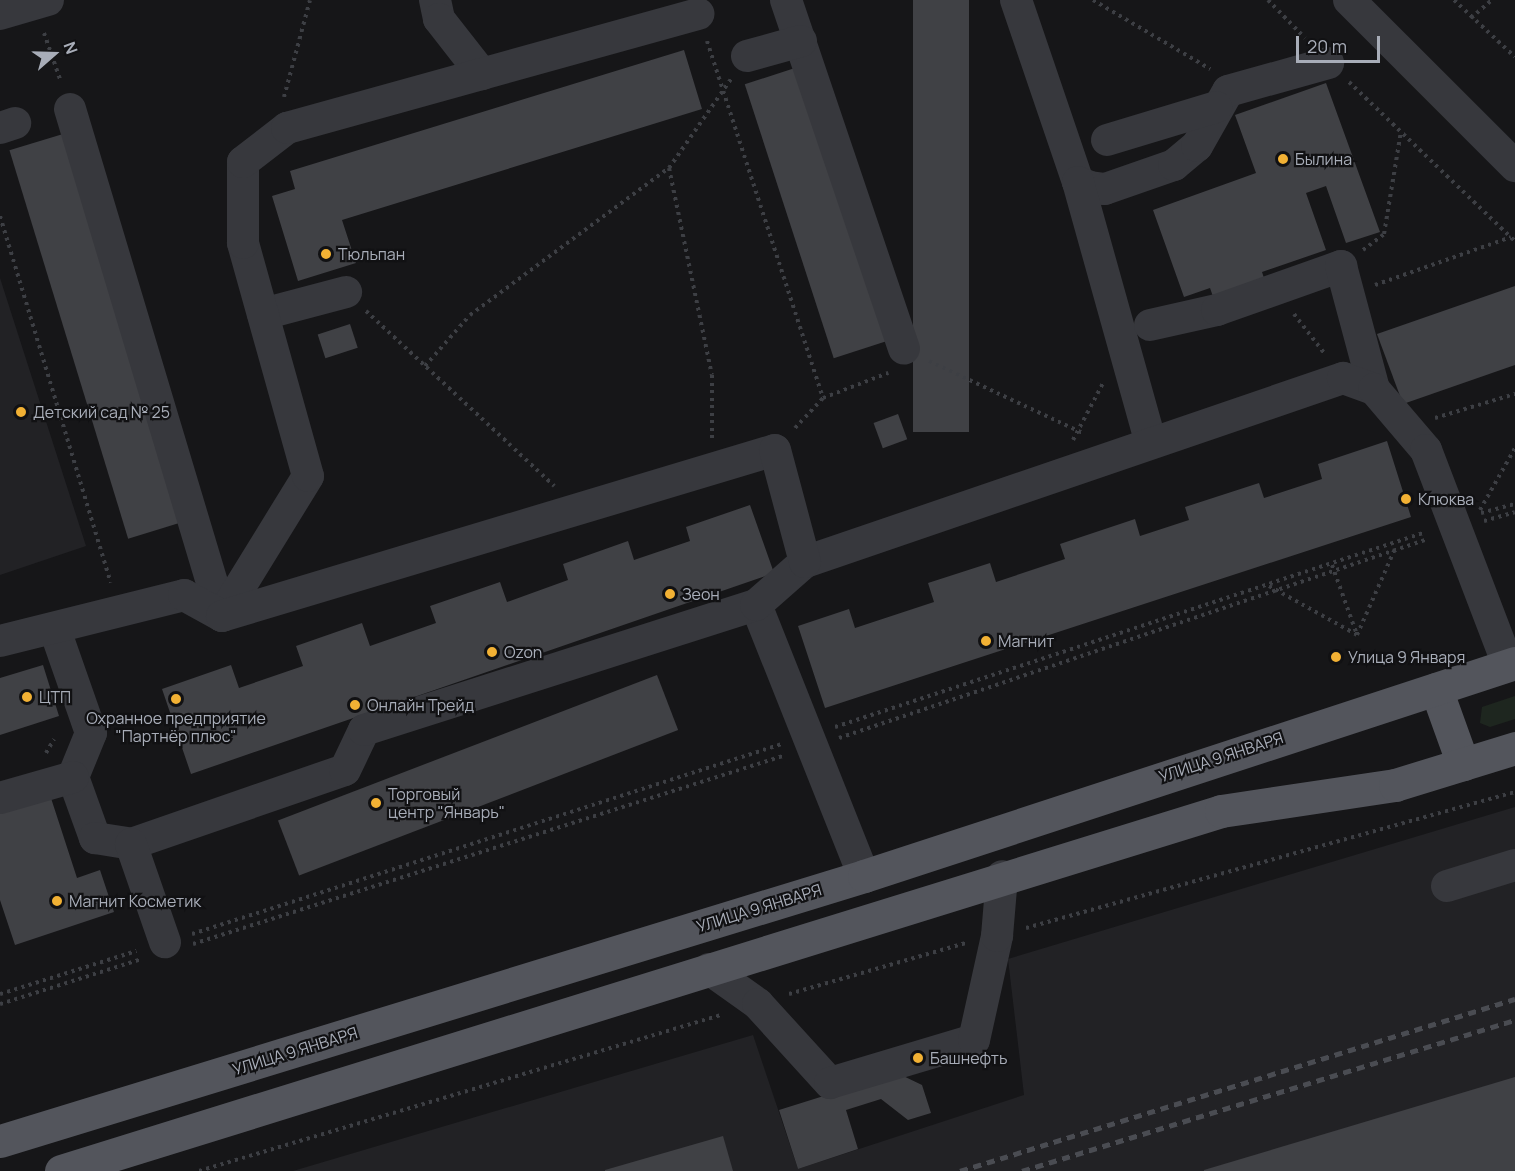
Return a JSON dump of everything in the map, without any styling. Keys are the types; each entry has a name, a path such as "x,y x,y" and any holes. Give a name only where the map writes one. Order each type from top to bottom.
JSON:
{"main road":[{"name":"УЛИЦА 9 ЯНВАРЯ","path":"0,1141 864,876 1512,664"},
{"path":"1436,689 1463,764"},
{"path":"61,1171 1002,876 1221,811 1395,784 1515,748"}],"street":[{"path":"435,0 439,19 482,74"},
{"path":"786,0 801,41 899,360"},
{"path":"1016,0 1078,182 1138,334 1150,440"},
{"path":"1349,0 1515,166"},
{"path":"0,14 41,2"},
{"path":"222,616 308,476 243,243 243,162 287,128 698,14"},
{"path":"747,56 801,41"},
{"path":"1078,182 1105,189 1174,165 1197,146 1216,107 1239,86 1328,63"},
{"path":"1107,140 1216,107"},
{"path":"70,109 222,616"},
{"path":"1138,334 1275,290 1345,280 1374,389 1426,450 1512,664"},
{"path":"263,314 346,292"},
{"path":"55,630 79,697 91,741 73,777 95,838 131,844 345,770 364,730 756,605 805,562 1150,440 1343,378 1374,389"},
{"path":"0,641 55,630 119,610 184,596 222,616 712,471 775,450 805,562"},
{"path":"756,605 813,740 864,876"},
{"path":"12,795 73,777"},
{"path":"131,844 164,949"},
{"path":"1447,886 1515,865"},
{"path":"709,969 758,1004 830,1083 974,1040 997,936 1002,876"}],"path":[{"path":"287,128 284,98 310,0"},
{"path":"1093,0 1239,86"},
{"path":"1268,0 1328,63 1513,239"},
{"path":"1454,0 1515,57"},
{"path":"1472,18 1492,0"},
{"path":"41,2 70,109"},
{"path":"698,14 823,398"},
{"path":"424,366 470,315 669,168 747,56"},
{"path":"1345,280 1384,234 1401,130"},
{"path":"669,168 712,375 712,471"},
{"path":"0,216 119,610"},
{"path":"1345,280 1513,239"},
{"path":"1275,290 1343,378"},
{"path":"346,292 580,510"},
{"path":"1056,473 1077,430 1138,334"},
{"path":"775,450 823,398 899,360 1077,430 1116,452"},
{"path":"1406,427 1515,394"},
{"path":"1515,448 1478,514 1515,504"},
{"path":"0,994 164,949 813,740 1398,543 1457,524 1515,512"},
{"path":"0,1004 164,949 1335,573 1457,524"},
{"path":"1357,635 1398,543"},
{"path":"1332,565 1357,635"},
{"path":"1269,586 1357,635"},
{"path":"12,795 79,697"},
{"path":"199,1171 758,1004 1515,792"}],"shaded area":[{"name":"Детский сад № 25","path":"0,278 86,546 0,575"},
{"path":"1515,696 1515,719 1490,727 1480,723 1482,707"},
{"path":"1515,807 1515,1171 293,1171 753,1035 798,1169 1024,1095 1008,959"}],"building":[{"path":"913,0 969,0 969,432 913,432"},
{"path":"684,50 702,109 342,220 356,263 298,281 272,196 295,189 290,171"},
{"path":"798,67 887,341 834,358 745,84"},
{"path":"1326,83 1380,232 1346,243 1326,186 1306,193 1326,250 1262,272 1268,290 1217,308 1210,288 1184,297 1153,210 1256,173 1235,115"},
{"path":"63,134 182,522 128,539 9,150"},
{"path":"1515,286 1515,365 1403,404 1377,334"},
{"path":"350,324 358,348 325,358 318,335"},
{"path":"898,414 907,439 883,448 874,423"},
{"path":"1387,441 1411,517 825,708 798,626 849,609 855,628 934,602 928,583 990,563 996,582 1065,559 1060,544 1135,519 1140,536 1189,520 1185,507 1259,483 1264,498 1322,479 1318,464"},
{"path":"750,505 774,573 191,774 162,689 231,665 239,688 303,666 296,646 362,623 370,646 436,623 430,606 500,582 507,602 568,580 563,564 628,541 634,560 690,541 686,527"},
{"name":"ЦТП","path":"43,665 59,716 0,735 0,678"},
{"path":"657,675 678,730 299,876 278,820"},
{"path":"50,795 77,878 100,870 114,912 15,945 0,900 0,811"},
{"path":"897,1073 922,1085 931,1113 908,1120 881,1099 846,1110 858,1149 798,1169 779,1110"},
{"path":"1515,1077 1515,1171 1204,1171 1204,1170"},
{"path":"723,1136 733,1171 605,1171 605,1170"}],"railway":[{"path":"960,1171 1515,999"},
{"path":"1022,1171 1515,1020"}],"place":[{"name":"Былина","path":"1283,159"},
{"name":"Тюльпан","path":"326,254"},
{"name":"Детский сад № 25","path":"21,412"},
{"name":"Клюква","path":"1406,499"},
{"name":"Зеон","path":"670,594"},
{"name":"Магнит","path":"986,641"},
{"name":"Ozon","path":"492,652"},
{"name":"Улица 9 Января","path":"1336,657"},
{"name":"ЦТП","path":"27,697"},
{"name":"Охранное предприятие \"Партнёр плюс\"","path":"176,699"},
{"name":"Онлайн Трейд","path":"355,705"},
{"name":"Торговый центр \"Январь\"","path":"376,803"},
{"name":"Магнит Косметик","path":"57,901"},
{"name":"Башнефть","path":"918,1058"}]}
